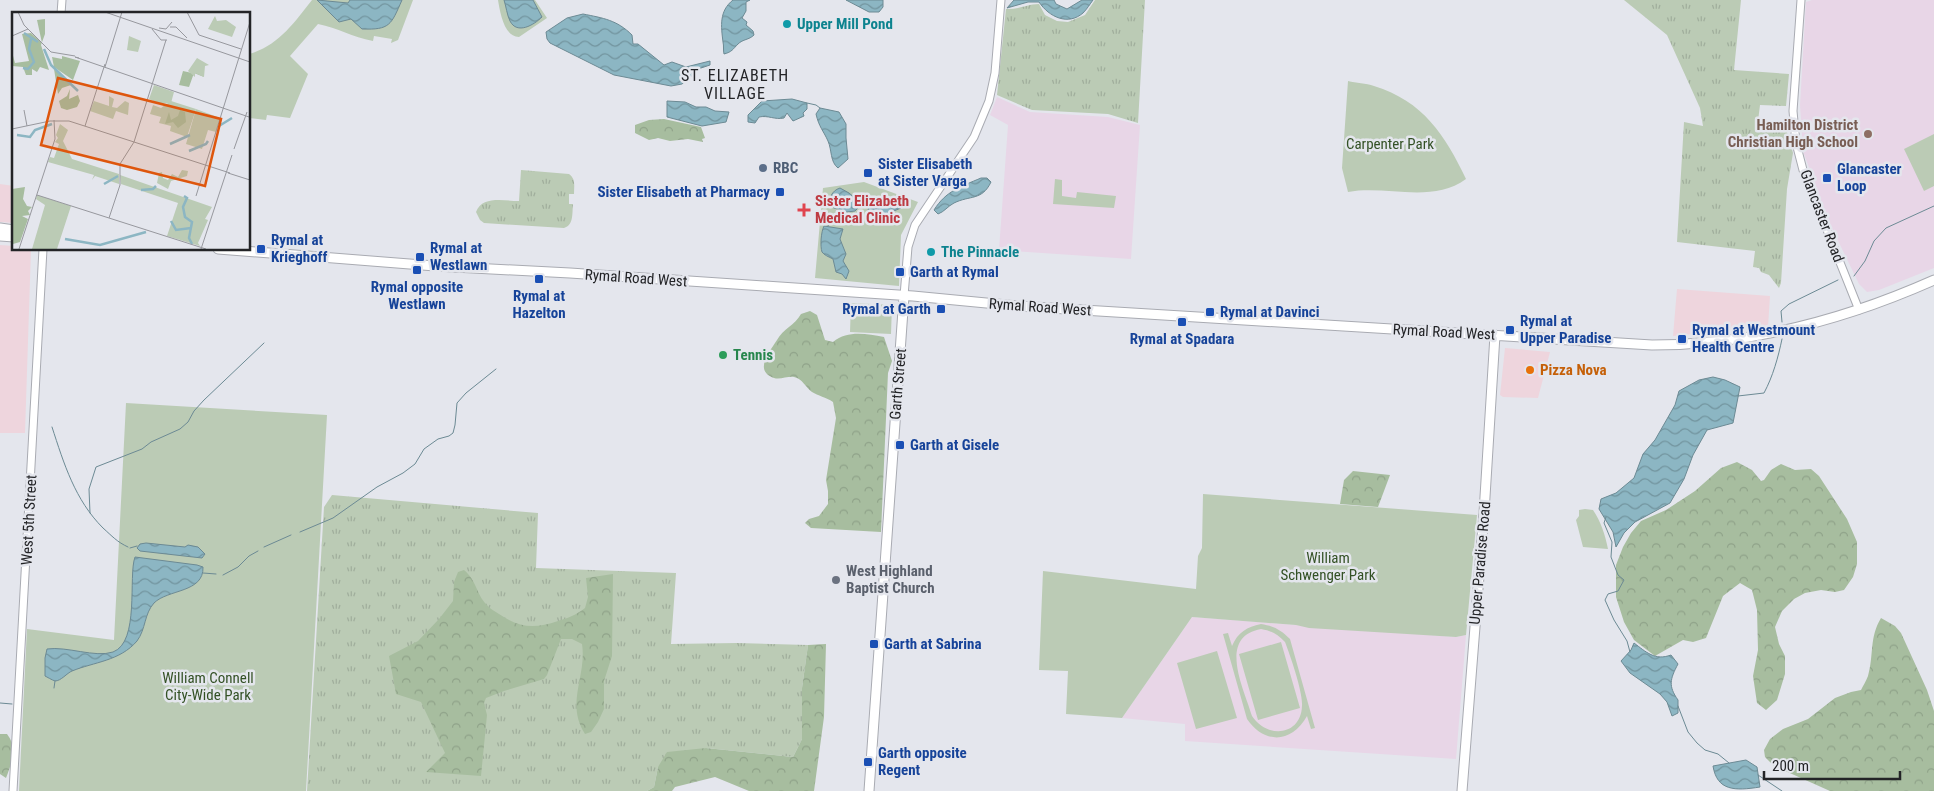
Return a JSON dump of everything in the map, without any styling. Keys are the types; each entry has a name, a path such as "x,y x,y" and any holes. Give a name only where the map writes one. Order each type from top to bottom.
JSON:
{"main road":[{"name":"Rymal Road West","path":"231,250 435,266 904,296 1018,306 1635,344 1688,344 1726,341 1789,330 1859,310 1934,280"},
{"name":"Garth Street","path":"869,791 904,296"},
{"name":"Upper Paradise Road","path":"1462,791 1484,513 1495,335"}],"street":[{"name":"Garth Street","path":"904,296 908,247 916,221 974,137 989,101 995,73 1001,0"},
{"name":"Glancaster Road","path":"1801,0 1793,111 1796,143 1803,170 1859,310"},
{"name":"West 5th Street","path":"13,791 44,250"}],"shaded area":[{"name":"Hamilton District Christian High School","path":"1812,0 1934,0 1934,268 1879,290 1867,292 1859,284 1828,220 1803,151 1800,105 1806,2"},
{"path":"997,97 1030,112 1108,117 1140,125 1131,259 999,250 1008,125 990,115"},
{"path":"0,184 12,186 12,223 0,222"},
{"path":"0,245 12,246 12,250 31,250 25,433 0,433"},
{"path":"1677,289 1770,296 1768,327 1673,336"},
{"path":"1505,348 1550,352 1538,398 1503,397 1500,395"},
{"path":"1192,617 1456,637 1466,635 1456,759 1185,741 1185,724 1122,718"}],"green space":[{"path":"312,0 413,0 398,40 391,43 392,39 374,36 373,41 318,24 290,56 308,74 290,118 267,115 266,120 250,118 250,54 269,45 292,25"},
{"path":"498,0 535,0 547,18 519,37 514,36 506,28"},
{"path":"1095,0 1145,0 1138,123 1108,114 1032,110 997,95 1006,9 1039,4 1045,15 1057,21 1068,22 1085,15"},
{"path":"1624,0 1741,0 1734,70 1789,74 1786,106 1760,105 1757,129 1787,132 1793,153 1787,189 1781,283 1779,288 1769,275 1761,272 1759,268 1753,267 1755,251 1677,242 1684,122 1703,126 1700,108 1667,35"},
{"name":"Carpenter Park","path":"1348,81 1371,85 1391,92 1419,110 1441,134 1466,179 1439,191 1363,190 1348,192 1342,168"},
{"path":"664,119 701,127 705,138 702,139 703,142 688,139 670,141 658,138 649,140 635,133 635,125 649,120"},
{"path":"1934,134 1934,186 1924,191 1904,149"},
{"path":"521,170 569,174 573,178 574,194 569,194 569,204 573,204 572,218 567,226 564,228 484,223 480,220 476,212 483,203 494,200 519,201"},
{"path":"1055,179 1062,180 1062,196 1076,198 1077,192 1116,196 1114,208 1053,204"},
{"path":"864,182 918,202 901,235 899,286 815,278 823,188"},
{"path":"851,303 892,305 891,334 850,332"},
{"path":"810,311 817,315 825,340 833,342 851,334 884,337 892,361 888,373 881,532 811,528 805,523 809,519 819,516 828,504 826,480 836,418 833,402 812,392 797,378 774,378 768,375 764,366 767,355 780,336 801,314"},
{"name":"William Connell City-Wide Park","path":"126,403 327,415 306,791 19,791 27,629 114,640"},
{"path":"1737,462 1752,470 1761,481 1764,480 1771,470 1781,464 1795,470 1811,469 1819,476 1847,519 1857,542 1857,564 1853,577 1844,590 1835,592 1821,590 1805,593 1794,599 1782,611 1775,627 1779,644 1785,656 1785,674 1777,700 1766,710 1757,703 1753,676 1758,650 1757,610 1752,590 1740,583 1723,596 1706,638 1693,642 1683,640 1655,656 1634,640 1624,622 1616,597 1616,565 1623,547 1641,521 1666,510 1695,491 1721,468"},
{"path":"1353,471 1390,475 1378,507 1340,504 1344,480"},
{"name":"William Schwenger Park","path":"1203,494 1477,515 1466,635 1456,637 1309,628 1296,625 1192,617 1122,718 1066,714 1068,671 1039,670 1043,571 1196,589 1198,556 1202,548"},
{"path":"332,495 538,513 536,568 676,573 671,644 808,645 802,688 802,739 793,757 706,748 658,767 654,787 647,791 307,791 324,507"},
{"path":"1579,510 1593,510 1596,515 1606,538 1608,549 1583,547 1576,520 1579,516"},
{"path":"464,570 472,579 483,601 490,608 507,619 527,626 549,624 572,616 582,610 585,608 588,597 586,578 613,574 612,656 604,681 604,709 598,722 591,732 585,734 579,723 577,700 583,656 582,644 572,639 561,639 544,679 486,698 484,703 487,715 481,776 426,772 445,753 421,702 396,694 389,656 418,641 439,619 453,601 454,582 458,572"},
{"path":"1881,618 1895,626 1901,633 1927,690 1934,711 1934,791 1830,791 1774,766 1765,757 1764,750 1770,739 1783,729 1808,719 1835,698 1861,690 1868,676 1873,640"},
{"path":"1261,624 1274,627 1290,639 1315,728 1311,729 1307,716 1294,732 1286,736 1270,737 1254,727 1247,719 1223,634 1228,633 1232,646 1240,634","holes":["1261,629 1274,633 1285,642 1296,674 1302,700 1300,716 1296,723 1282,731 1266,728 1252,716 1237,665 1237,653 1240,642 1248,634"]},
{"path":"1281,642 1300,708 1258,720 1239,654"},
{"path":"826,644 824,717 814,791 749,791 715,777 675,787 672,791 647,791 654,787 658,767 667,752 706,748 793,757 802,739 802,688 808,645"},
{"path":"1217,651 1237,718 1196,729 1177,663"},
{"path":"0,734 7,734 13,750 12,761 6,778 0,774"}],"water":[{"path":"317,0 348,3 350,0 402,0 392,20 384,27 362,29 351,19 339,22"},
{"path":"504,0 533,0 542,17 526,27 517,27 510,21"},
{"path":"733,0 750,0 746,2 746,11 742,18 747,22 746,25 753,31 754,35 740,42 731,51 724,54 722,19 725,9"},
{"path":"846,0 883,0 883,7 879,12 869,12"},
{"path":"1014,0 1054,0 1056,4 1067,9 1082,0 1093,0 1083,13 1071,19 1065,19 1053,16 1039,2 1028,2 1007,8"},
{"path":"583,14 603,18 621,26 632,35 633,44 638,44 664,65 672,62 686,67 710,61 710,65 701,68 682,84 671,86 614,75 550,43 547,39 546,32 567,18"},
{"path":"792,99 807,103 807,109 803,113 804,116 793,121 787,113 784,118 759,117 755,123 748,122 748,115 762,101"},
{"path":"667,101 685,102 696,107 729,112 726,122 702,126 667,117"},
{"path":"820,108 839,112 846,124 848,159 838,168 834,163 828,141 817,118 816,114"},
{"path":"981,178 987,178 991,182 980,195 954,203 938,214 934,210 943,198 960,187"},
{"path":"840,188 862,204 855,211 847,212 828,206 833,193"},
{"path":"876,198 891,200 901,208 889,213 874,215 868,211 870,200"},
{"path":"824,226 843,229 840,239 846,254 843,261 849,271 846,279 842,274 836,272 833,259 822,252 821,239"},
{"path":"1713,377 1740,387 1733,423 1707,430 1693,455 1684,479 1670,503 1635,522 1624,533 1616,547 1613,532 1599,509 1601,499 1616,493 1634,478 1643,454 1655,440 1675,405 1679,391 1699,380"},
{"path":"140,544 185,547 188,545 198,547 205,554 202,558 140,551 137,548"},
{"path":"135,557 197,565 203,567 202,575 198,582 192,586 160,598 154,603 148,612 137,641 123,653 72,671 57,681 45,676 47,649 63,649 98,654 113,652 121,646 127,636 130,623"},
{"path":"1634,643 1655,656 1665,657 1671,655 1678,664 1673,674 1671,686 1678,700 1678,713 1672,716 1667,702 1660,694 1630,673 1621,661 1631,650"},
{"path":"1746,760 1757,767 1760,787 1735,789 1723,785 1715,774 1713,766"}],"waterway":[{"path":"807,103 820,108"},
{"path":"862,204 868,206"},
{"path":"1854,276 1865,261 1874,241 1886,228 1934,206"},
{"path":"828,226 838,210"},
{"path":"1782,322 1781,311 1789,304 1838,280"},
{"path":"1738,396 1764,393 1775,367 1782,339"},
{"path":"90,513 89,489 96,467 142,449 151,442 180,429 188,422 194,411 204,400 264,343"},
{"path":"300,532 333,518 377,487 403,473 415,464 424,449 438,439 453,433 457,403 466,393 496,369"},
{"path":"52,427 66,468 85,506 103,528 128,547"},
{"path":"1606,517 1604,523 1612,542 1611,557 1618,575 1624,580 1618,591 1608,594 1605,600 1614,620 1627,641 1630,652"},
{"path":"264,547 291,535"},
{"path":"130,548 137,546"},
{"path":"223,575 238,567 249,556 258,551"},
{"path":"203,573 216,574"},
{"path":"54,688 55,681"},
{"path":"0,703 12,704"},
{"path":"1678,706 1688,732 1697,743 1705,750 1718,754 1729,763"},
{"path":"1758,775 1782,791"}],"place":[{"name":"Upper Mill Pond","path":"787,24"},
{"name":"Hamilton District Christian High School","path":"1868,134"},
{"name":"RBC","path":"763,168"},
{"name":"Sister Elisabeth at Sister Varga","path":"868,173"},
{"name":"Glancaster Loop","path":"1827,178"},
{"name":"Sister Elisabeth at Pharmacy","path":"780,192"},
{"name":"Sister Elizabeth Medical Clinic","path":"804,210"},
{"name":"Rymal at Krieghoff","path":"261,249"},
{"name":"The Pinnacle","path":"931,252"},
{"name":"Rymal at Westlawn","path":"420,257"},
{"name":"Rymal opposite Westlawn","path":"417,270"},
{"name":"Garth at Rymal","path":"900,272"},
{"name":"Rymal at Hazelton","path":"539,279"},
{"name":"Rymal at Garth","path":"941,309"},
{"name":"Rymal at Davinci","path":"1210,312"},
{"name":"Rymal at Spadara","path":"1182,322"},
{"name":"Rymal at Upper Paradise","path":"1510,330"},
{"name":"Rymal at Westmount Health Centre","path":"1682,339"},
{"name":"Tennis","path":"723,355"},
{"name":"Pizza Nova","path":"1530,370"},
{"name":"Garth at Gisele","path":"900,445"},
{"name":"West Highland Baptist Church","path":"836,580"},
{"name":"Garth at Sabrina","path":"874,644"},
{"name":"Garth opposite Regent","path":"868,762"}],"district":[{"name":"ST. ELIZABETH VILLAGE","path":"735,84"}]}
